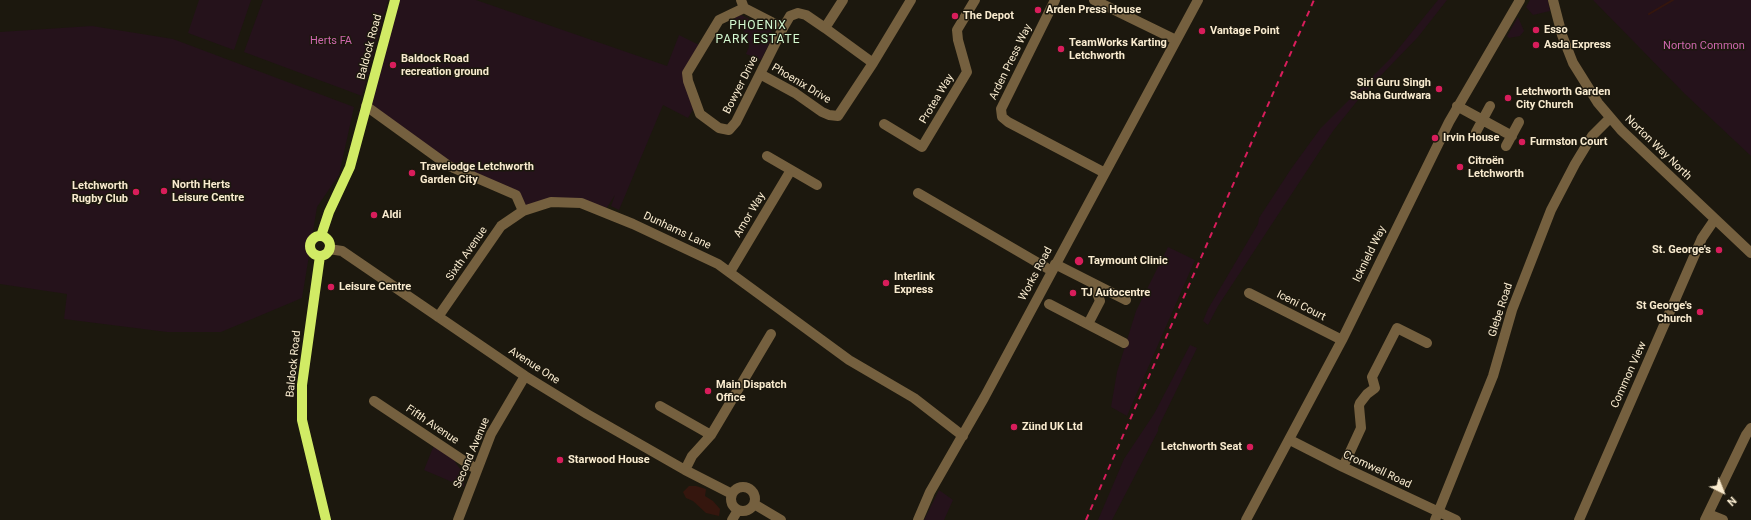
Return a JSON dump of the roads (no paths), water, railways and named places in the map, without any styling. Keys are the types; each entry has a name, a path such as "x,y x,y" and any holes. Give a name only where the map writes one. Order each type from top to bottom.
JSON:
{"main road":[{"name":"Baldock Road","path":"321,236 329,212 350,167 395,0"},
{"path":"321,236 328,239 330,249 326,254 320,256 313,253 310,244 314,238 321,236"},
{"name":"Baldock Road","path":"320,256 302,385 302,420 326,520"}],"street":[{"path":"825,28 843,0"},
{"path":"873,62 911,0"},
{"name":"Protea Way","path":"884,124 922,147 967,72 958,40 957,30 975,0"},
{"name":"Arden Press Way","path":"1055,0 1001,109 1002,117 1008,122 1105,173"},
{"path":"1094,0 1176,40"},
{"name":"Works Road","path":"918,520 934,486 963,436 1198,0"},
{"name":"Icknield Way","path":"1248,519 1342,340 1457,106 1520,0"},
{"name":"Norton Way North","path":"1553,0 1562,35 1573,63 1592,96 1610,118 1751,253"},
{"path":"743,4 783,28"},
{"name":"Bowyer Drive","path":"743,4 719,20 687,73 688,81 700,114 719,128 729,130 739,116 790,16 798,13 806,16 873,62"},
{"name":"Phoenix Drive","path":"760,74 795,93 822,112 829,115 838,116 873,62"},
{"path":"366,106 449,166 516,195 523,211"},
{"path":"1457,106 1512,136"},
{"path":"1476,132 1490,106"},
{"name":"Glebe Road","path":"1437,516 1493,376 1512,310 1550,210 1592,136 1610,118"},
{"path":"1506,146 1519,122"},
{"path":"767,156 817,184"},
{"name":"Amor Way","path":"730,272 791,170"},
{"path":"918,193 1053,268 1126,300"},
{"name":"Dunhams Lane","path":"523,211 551,202 581,203 675,243 730,272 763,298 850,360 914,398 963,436"},
{"name":"Sixth Avenue","path":"438,317 501,226 523,211"},
{"name":"Common View","path":"1579,520 1702,238 1715,219"},
{"name":"Avenue One","path":"330,249 342,251 525,376 615,432 732,494"},
{"path":"1088,324 1100,301 1094,285"},
{"name":"Iceni Court","path":"1249,293 1342,340"},
{"path":"1049,304 1124,343"},
{"path":"1343,467 1361,428 1360,403 1367,394 1375,388 1372,377 1397,328 1427,343"},
{"path":"685,470 692,456 711,435 771,334"},
{"name":"Second Avenue","path":"458,520 476,469 491,434 525,376"},
{"name":"Fifth Avenue","path":"374,401 476,469"},
{"path":"660,406 711,435"},
{"path":"1723,520 1707,517 1746,435 1751,428"},
{"name":"Cromwell Road","path":"1290,440 1437,516 1456,520"},
{"path":"739,488 748,489 754,495 754,504 747,510 738,510 732,503 732,494 739,488"},
{"path":"754,504 781,520"},
{"path":"732,520 738,510"}],"waterway":[{"path":"1649,14 1673,0"}],"railway":[{"path":"1086,520 1314,0"}],"place":[{"name":"Arden Press House","path":"1038,10"},
{"name":"The Depot","path":"955,16"},
{"name":"Esso","path":"1536,30"},
{"name":"Vantage Point","path":"1202,31"},
{"name":"Asda Express","path":"1536,45"},
{"name":"TeamWorks Karting Letchworth","path":"1061,49"},
{"name":"Baldock Road recreation ground","path":"393,65"},
{"name":"Siri Guru Singh Sabha Gurdwara","path":"1439,89"},
{"name":"Letchworth Garden City Church","path":"1508,98"},
{"name":"Irvin House","path":"1435,138"},
{"name":"Furmston Court","path":"1522,142"},
{"name":"Citroën Letchworth","path":"1460,167"},
{"name":"Travelodge Letchworth Garden City","path":"412,173"},
{"name":"North Herts Leisure Centre","path":"164,191"},
{"name":"Letchworth Rugby Club","path":"136,192"},
{"name":"Aldi","path":"374,215"},
{"name":"St. George's","path":"1719,250"},
{"name":"Taymount Clinic","path":"1079,261"},
{"name":"Interlink Express","path":"886,283"},
{"name":"Leisure Centre","path":"331,287"},
{"name":"TJ Autocentre","path":"1073,293"},
{"name":"St George's Church","path":"1700,312"},
{"name":"Main Dispatch Office","path":"708,391"},
{"name":"Zünd UK Ltd","path":"1014,427"},
{"name":"Letchworth Seat","path":"1250,447"},
{"name":"Starwood House","path":"560,460"}],"district":[{"name":"PHOENIX PARK ESTATE","path":"758,33"}],"park label":[{"name":"Herts FA","path":"331,41"},
{"name":"Norton Common","path":"1704,46"}]}
